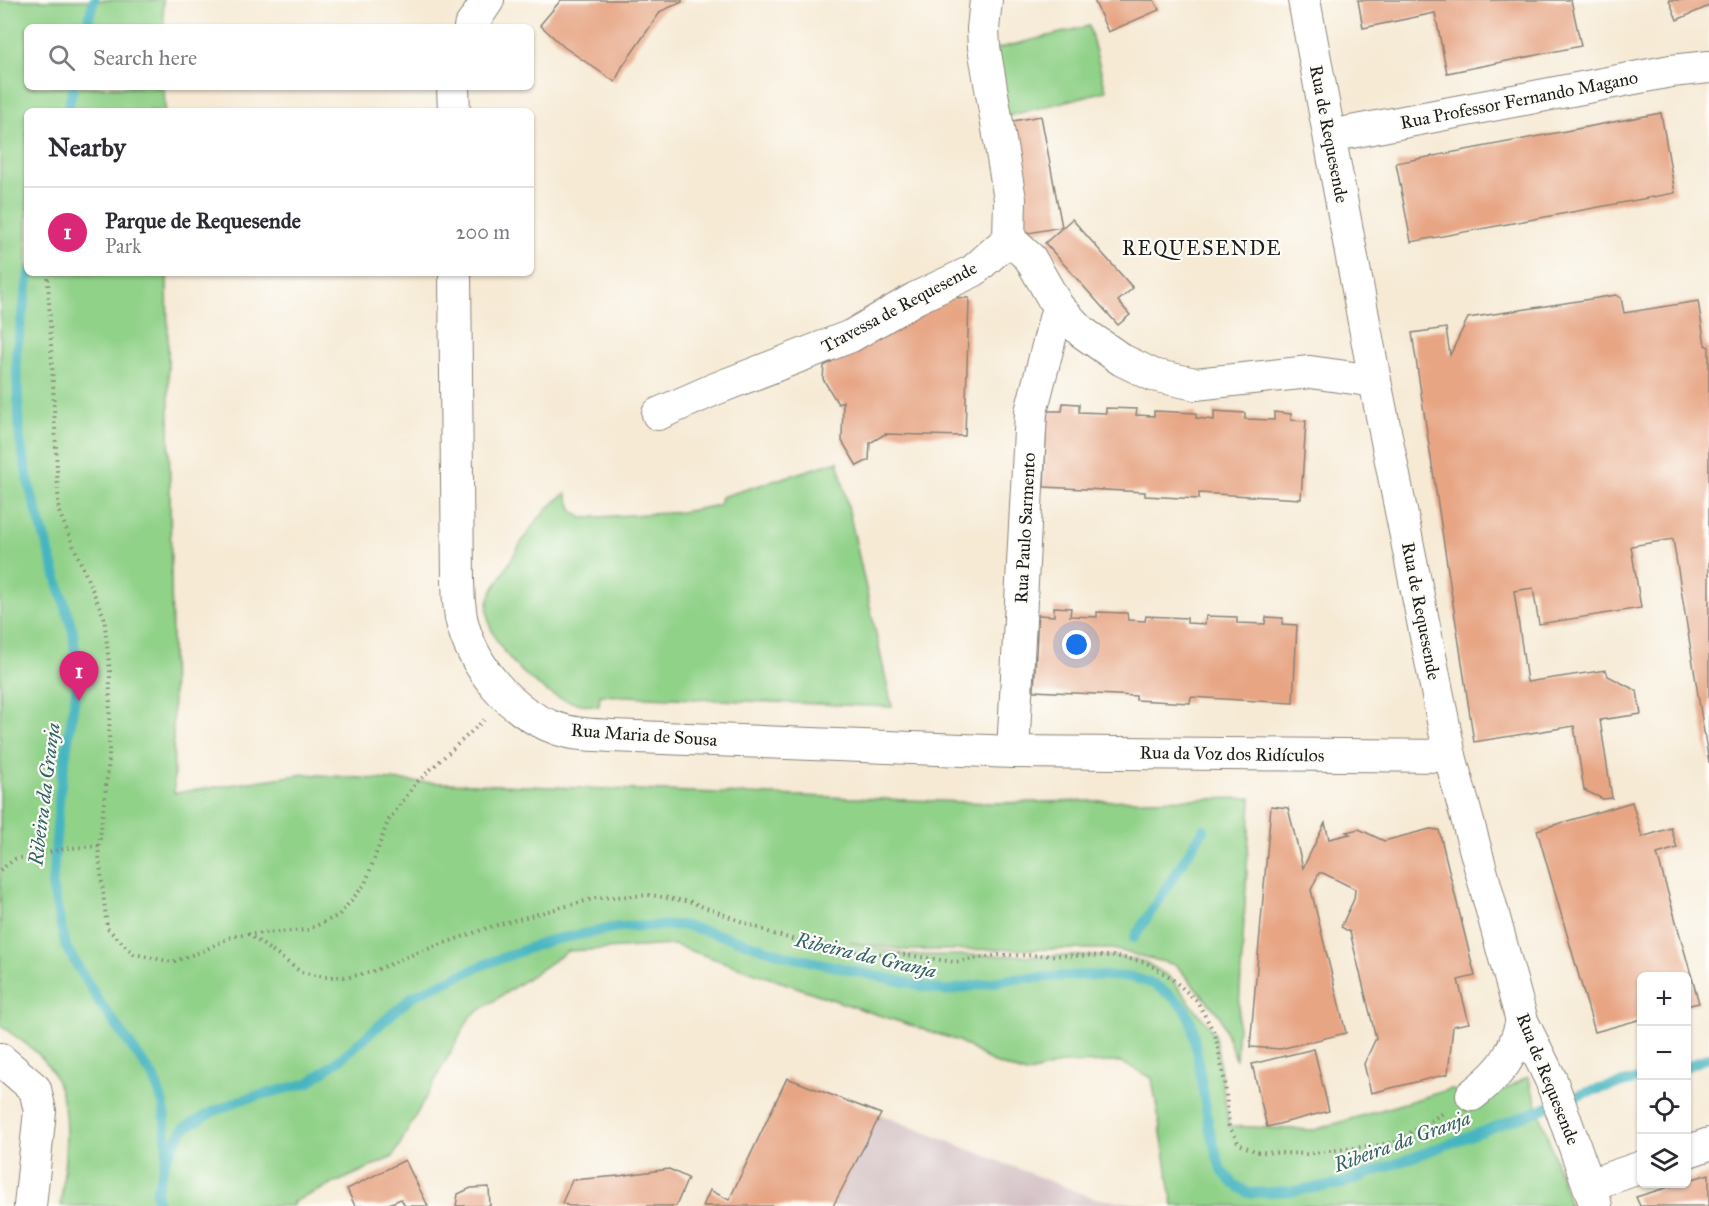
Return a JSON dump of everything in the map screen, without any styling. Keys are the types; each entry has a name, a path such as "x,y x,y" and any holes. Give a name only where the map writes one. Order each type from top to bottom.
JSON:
{"street":[{"path":"472,24 488,0"},
{"path":"986,0 984,47 1010,200 1009,239 1030,258 1058,307 1082,333 1122,360 1153,375 1195,384 1310,372 1375,381"},
{"name":"Rua de Requesende","path":"1304,0 1375,381 1450,756 1522,1021 1551,1080 1592,1195"},
{"name":"Rua Professor Fernando Magano","path":"1330,136 1671,71 1709,67"},
{"path":"453,90 453,108"},
{"name":"Travessa de Requesende","path":"658,414 715,389 851,336 916,298 973,271 1009,239"},
{"name":"Rua Maria de Sousa","path":"455,276 459,608 466,633 478,661 507,698 530,716 558,729 592,735 1013,752"},
{"name":"Rua Paulo Sarmento","path":"1013,752 1031,412 1058,307"},
{"name":"Rua da Voz dos Ridículos","path":"1013,752 1450,756"},
{"path":"1472,1095 1496,1076 1515,1046 1522,1021"},
{"path":"0,1059 35,1089 40,1112 30,1206"},
{"path":"1691,1150 1709,1144"},
{"path":"1592,1195 1637,1169"}],"path":[{"path":"50,276 48,280 59,512 105,617 110,672 109,760 99,846 107,928 134,954 172,962 203,951 231,937 248,933 307,930 339,915 365,884 388,821 417,782 507,698"},
{"path":"0,870 15,859 68,848 99,846"},
{"path":"248,933 301,972 324,977 349,977 371,972 493,926 596,898 651,895 691,902 774,933 835,951 906,955 955,962 998,956 1115,956 1145,962 1170,977 1197,1001 1215,1034 1225,1083 1229,1126 1239,1144 1257,1152 1306,1154 1393,1143 1472,1095"}],"shaded area":[{"path":"787,1078 1093,1198 1155,1206 727,1206"}],"green space":[{"path":"0,0 163,0 164,24 24,24 24,90 164,90 165,108 24,108 24,276 167,276 174,793 305,774 417,782 991,803 1251,798 1236,1060 1220,1016 1176,965 1112,949 906,950 849,942 906,955 1115,956 1145,962 1170,977 1215,1034 1229,1126 1314,1130 1451,1089 1482,1101 1528,1077 1570,1206 1173,1206 1152,1078 1121,1062 1064,1063 1026,1074 992,1062 959,1041 674,945 568,951 470,1017 393,1157 293,1202 293,1206 61,1206 66,1130 61,1092 54,1075 39,1054 0,1025"},
{"path":"1089,26 1106,91 1004,117 988,51"},
{"path":"838,461 892,707 600,695 599,706 582,704 560,698 543,689 518,668 498,642 491,628 488,613 491,593 537,520 566,493 573,511 582,518 682,512 719,505 721,497"}],"building":[{"path":"561,0 682,0 682,2 661,11 622,67 615,82 564,47 540,25"},
{"path":"1094,0 1154,0 1159,10 1108,32"},
{"path":"1358,0 1571,0 1581,46 1447,73 1435,13 1363,28"},
{"path":"1669,0 1709,0 1709,6 1677,20"},
{"path":"1661,113 1675,193 1411,242 1396,163"},
{"path":"1041,116 1062,227 1023,234 1002,123"},
{"path":"1072,219 1133,288 1118,301 1130,315 1118,325 1045,243"},
{"path":"1616,295 1621,298 1624,313 1698,301 1705,345 1709,347 1709,763 1673,539 1631,546 1641,608 1539,624 1533,588 1514,591 1527,682 1606,670 1608,676 1637,691 1641,714 1600,720 1612,798 1603,799 1584,790 1574,726 1474,742 1412,333 1446,328 1450,355 1468,318"},
{"path":"940,297 969,298 965,436 885,434 870,443 869,460 857,466 842,441 843,401 838,404 823,379 824,366"},
{"path":"1063,403 1079,404 1079,412 1106,413 1106,408 1137,409 1136,415 1154,416 1154,411 1196,413 1196,418 1214,420 1214,411 1245,413 1245,419 1274,420 1274,412 1291,414 1291,420 1306,421 1301,499 1199,493 1199,499 1145,496 1145,492 1044,487 1047,411 1062,411"},
{"path":"1054,607 1071,608 1070,616 1097,617 1097,612 1127,613 1128,620 1145,621 1146,616 1187,618 1187,623 1205,624 1206,616 1237,617 1237,623 1265,624 1266,617 1283,618 1282,624 1297,625 1293,703 1191,697 1190,703 1136,700 1136,696 1034,691 1038,615 1054,616"},
{"path":"1632,802 1642,837 1671,828 1677,848 1657,854 1690,972 1637,972 1637,1020 1595,1032 1537,830"},
{"path":"1271,806 1288,808 1303,868 1325,823 1329,839 1350,834 1346,832 1359,829 1384,841 1430,829 1439,830 1475,976 1458,980 1469,1023 1453,1026 1448,1074 1371,1093 1364,1064 1376,1038 1350,932 1341,927 1354,899 1355,889 1323,873 1319,873 1311,890 1346,1033 1280,1049 1250,1047"},
{"path":"1691,975 1699,1003 1691,1005"},
{"path":"1314,1049 1329,1111 1267,1127 1252,1064"},
{"path":"787,1078 881,1114 833,1206 703,1206 710,1190 729,1200"},
{"path":"405,1160 428,1206 405,1206 401,1199 384,1206 355,1206 347,1189"},
{"path":"669,1169 688,1178 676,1206 569,1206 562,1203 572,1180"},
{"path":"1709,1174 1709,1206 1640,1206 1636,1197 1666,1188 1691,1188 1691,1179"},
{"path":"489,1187 490,1206 456,1206 458,1194 471,1188"}],"waterway":[{"name":"Ribeira da Granja","path":"87,24 94,0"},
{"name":"Ribeira da Granja","path":"69,108 72,90"},
{"name":"Ribeira da Granja","path":"29,276 16,354 20,440 30,489 73,632 78,678 60,790 52,886 66,947 98,1000 154,1078 164,1106 167,1155"},
{"path":"1134,938 1204,829"},
{"name":"Ribeira da Granja","path":"158,1206 156,1193 167,1155 184,1128 241,1100 308,1083 338,1061 413,996 483,965 548,941 618,927 683,925 787,956 945,991 1010,979 1089,975 1131,977 1154,984 1185,1008 1192,1025 1209,1127 1221,1170 1234,1184 1248,1193 1293,1191 1341,1184 1588,1092 1637,1079"},
{"name":"Ribeira da Granja","path":"1691,1065 1709,1057"}],"place":[{"name":"Parque de Requesende","path":"79,701"}],"district":[{"name":"REQUESENDE","path":"1202,248"}]}
